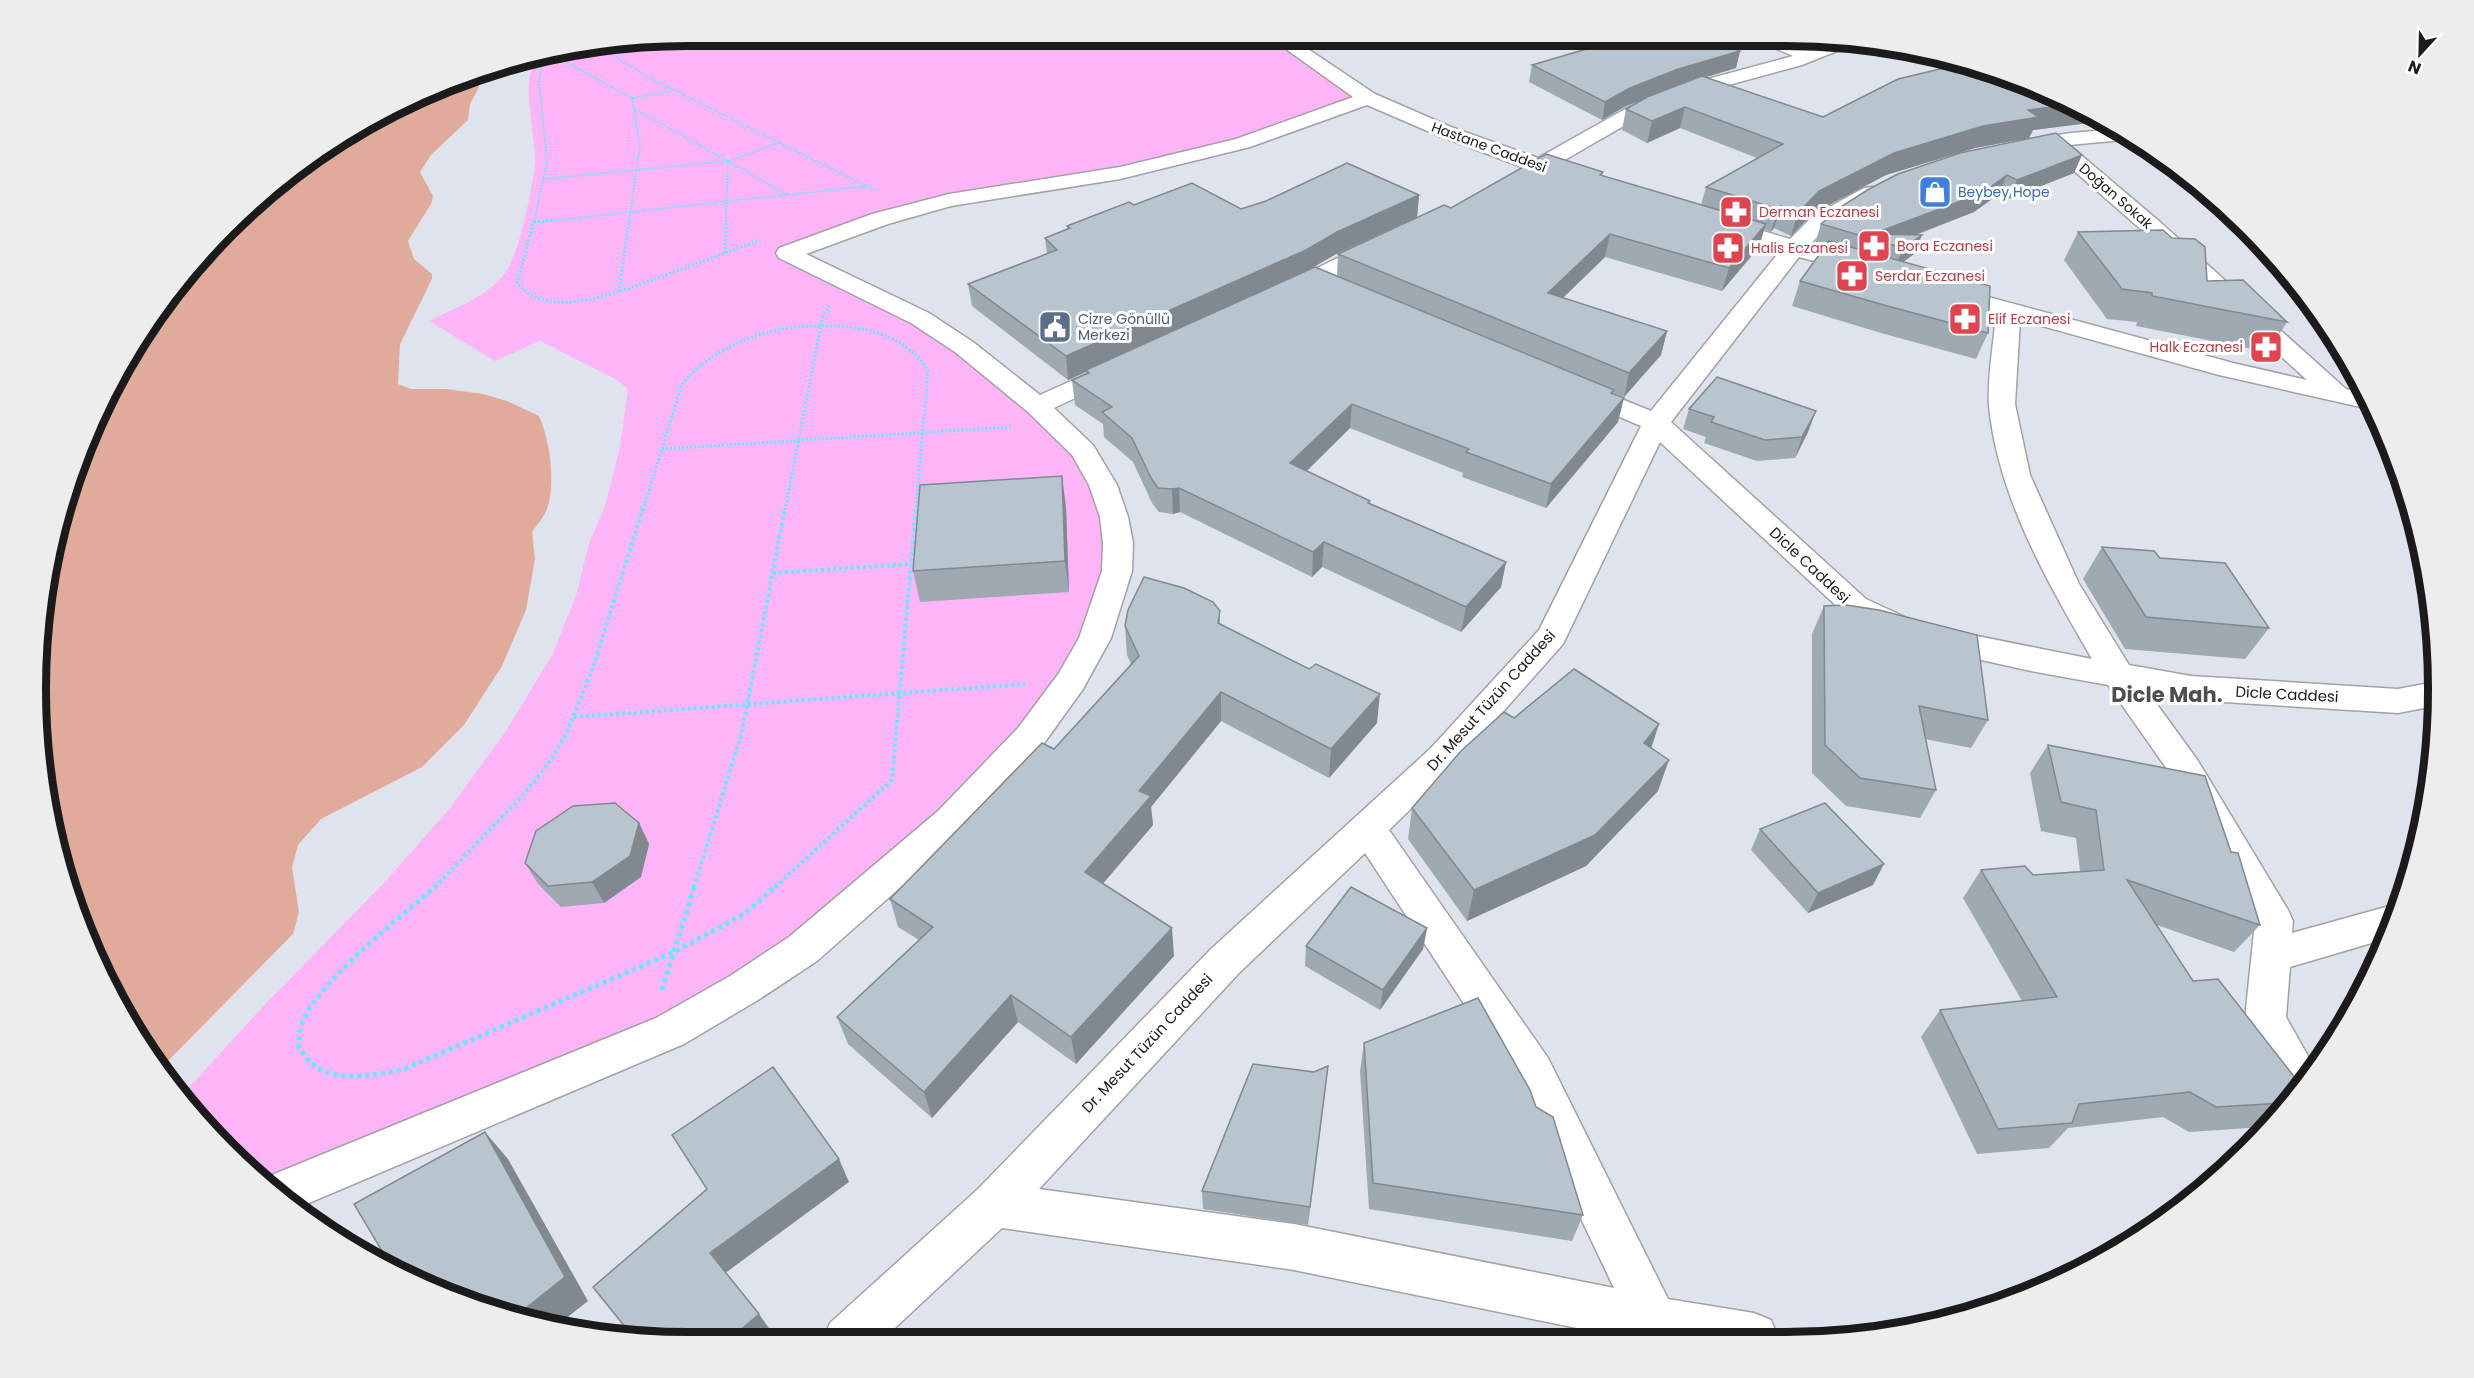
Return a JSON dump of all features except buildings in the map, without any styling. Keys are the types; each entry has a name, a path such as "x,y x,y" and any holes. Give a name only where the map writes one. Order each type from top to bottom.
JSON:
{"street":[{"name":"Hastane Caddesi","path":"1291,46 1368,98 1444,131 1593,185"},
{"path":"1784,46 1808,57"},
{"path":"1507,186 1539,165 1634,112 1696,88 1831,48"},
{"path":"287,1190 670,1031 744,988 803,949 951,821 1030,737 1071,681 1095,638 1117,571 1118,543 1114,517 1103,485 1083,451 1047,415 964,347 920,318 787,253 949,200 1120,173 1244,142 1368,98"},
{"path":"2005,150 2053,142 2112,136"},
{"name":"Doğan Sokak","path":"2053,142 2152,226 2339,396"},
{"name":"Dr. Mesut Tüzün Caddesi","path":"857,1332 994,1205 1225,961 1442,758 1552,636 1656,423 1794,248 1821,221 1894,181"},
{"path":"1704,220 1839,261"},
{"path":"1272,298 1399,236"},
{"path":"1314,279 1346,292"},
{"path":"1930,288 2228,370 2358,400"},
{"path":"2008,310 2002,404 2016,475 2064,584 2118,675 2186,770 2274,921 2265,1019 2297,1077"},
{"path":"1047,415 1133,362"},
{"name":"Dicle Caddesi","path":"1559,381 1656,423 1855,606 1914,634 2031,660 2191,688 2398,701 2428,695"},
{"path":"1367,827 1533,1072 1657,1329"},
{"path":"2270,956 2383,924"},
{"path":"994,1205 1294,1247 1657,1329 1693,1332"}],"path":[{"path":"1169,46 1175,50"},
{"path":"611,51 619,59 675,91 914,210"},
{"path":"562,59 632,98 675,91"},
{"path":"543,64 539,81 547,161 526,257 517,278 517,285 523,291 541,298 564,302 594,300 767,238"},
{"path":"619,292 640,145 632,98"},
{"path":"633,108 789,195"},
{"path":"543,179 728,161 780,143"},
{"path":"725,253 728,161"},
{"path":"534,222 867,186"},
{"path":"646,1041 742,732 823,316 850,283"},
{"path":"797,325 852,328 881,334 907,345 928,370 923,433 892,780 746,913 674,952 404,1069 366,1077 343,1076 323,1071 308,1062 300,1050 299,1038 303,1023 321,992 352,960 436,886 480,842 536,778 564,738 589,680 682,384 701,364 727,348 763,332 797,325"},
{"path":"662,449 923,433 1047,415"},
{"path":"773,573 911,564"},
{"path":"574,717 1071,681"}],"shaded area":[{"path":"689,46 1291,46 1368,98 1243,143 1120,173 949,200 788,253 920,318 1083,451 1117,571 1030,737 744,989 287,1190 235,1143 187,1090 270,999 383,884 450,808 506,731 552,655 576,596 589,543 605,506 620,447 628,389 617,380 540,341 495,361 429,321 481,295 490,288 506,272 516,251 535,165 529,91 533,66 564,59 605,52"},
{"path":"480,82 470,104 468,120 431,155 420,172 433,196 431,204 408,241 414,259 432,274 432,279 400,344 398,384 411,389 446,389 483,394 507,401 539,416 549,449 551,487 547,509 532,532 535,559 526,610 502,666 464,725 422,767 321,819 298,845 292,867 299,912 293,934 167,1062 133,1010 95,935 68,855 59,814 52,773 46,689 52,605 68,523 95,443 113,405 155,332 206,265 265,206 332,155 405,113 443,95"}],"place":[{"name":"Beybey Hope","path":"1935,192"},
{"name":"Derman Eczanesi","path":"1736,212"},
{"name":"Bora Eczanesi","path":"1874,246"},
{"name":"Halis Eczanesi","path":"1728,248"},
{"name":"Serdar Eczanesi","path":"1852,276"},
{"name":"Elif Eczanesi","path":"1965,319"},
{"name":"Cizre Gönüllü Merkezi","path":"1055,327"},
{"name":"Halk Eczanesi","path":"2266,347"}],"district":[{"name":"Dicle Mah.","path":"2167,694"}]}
